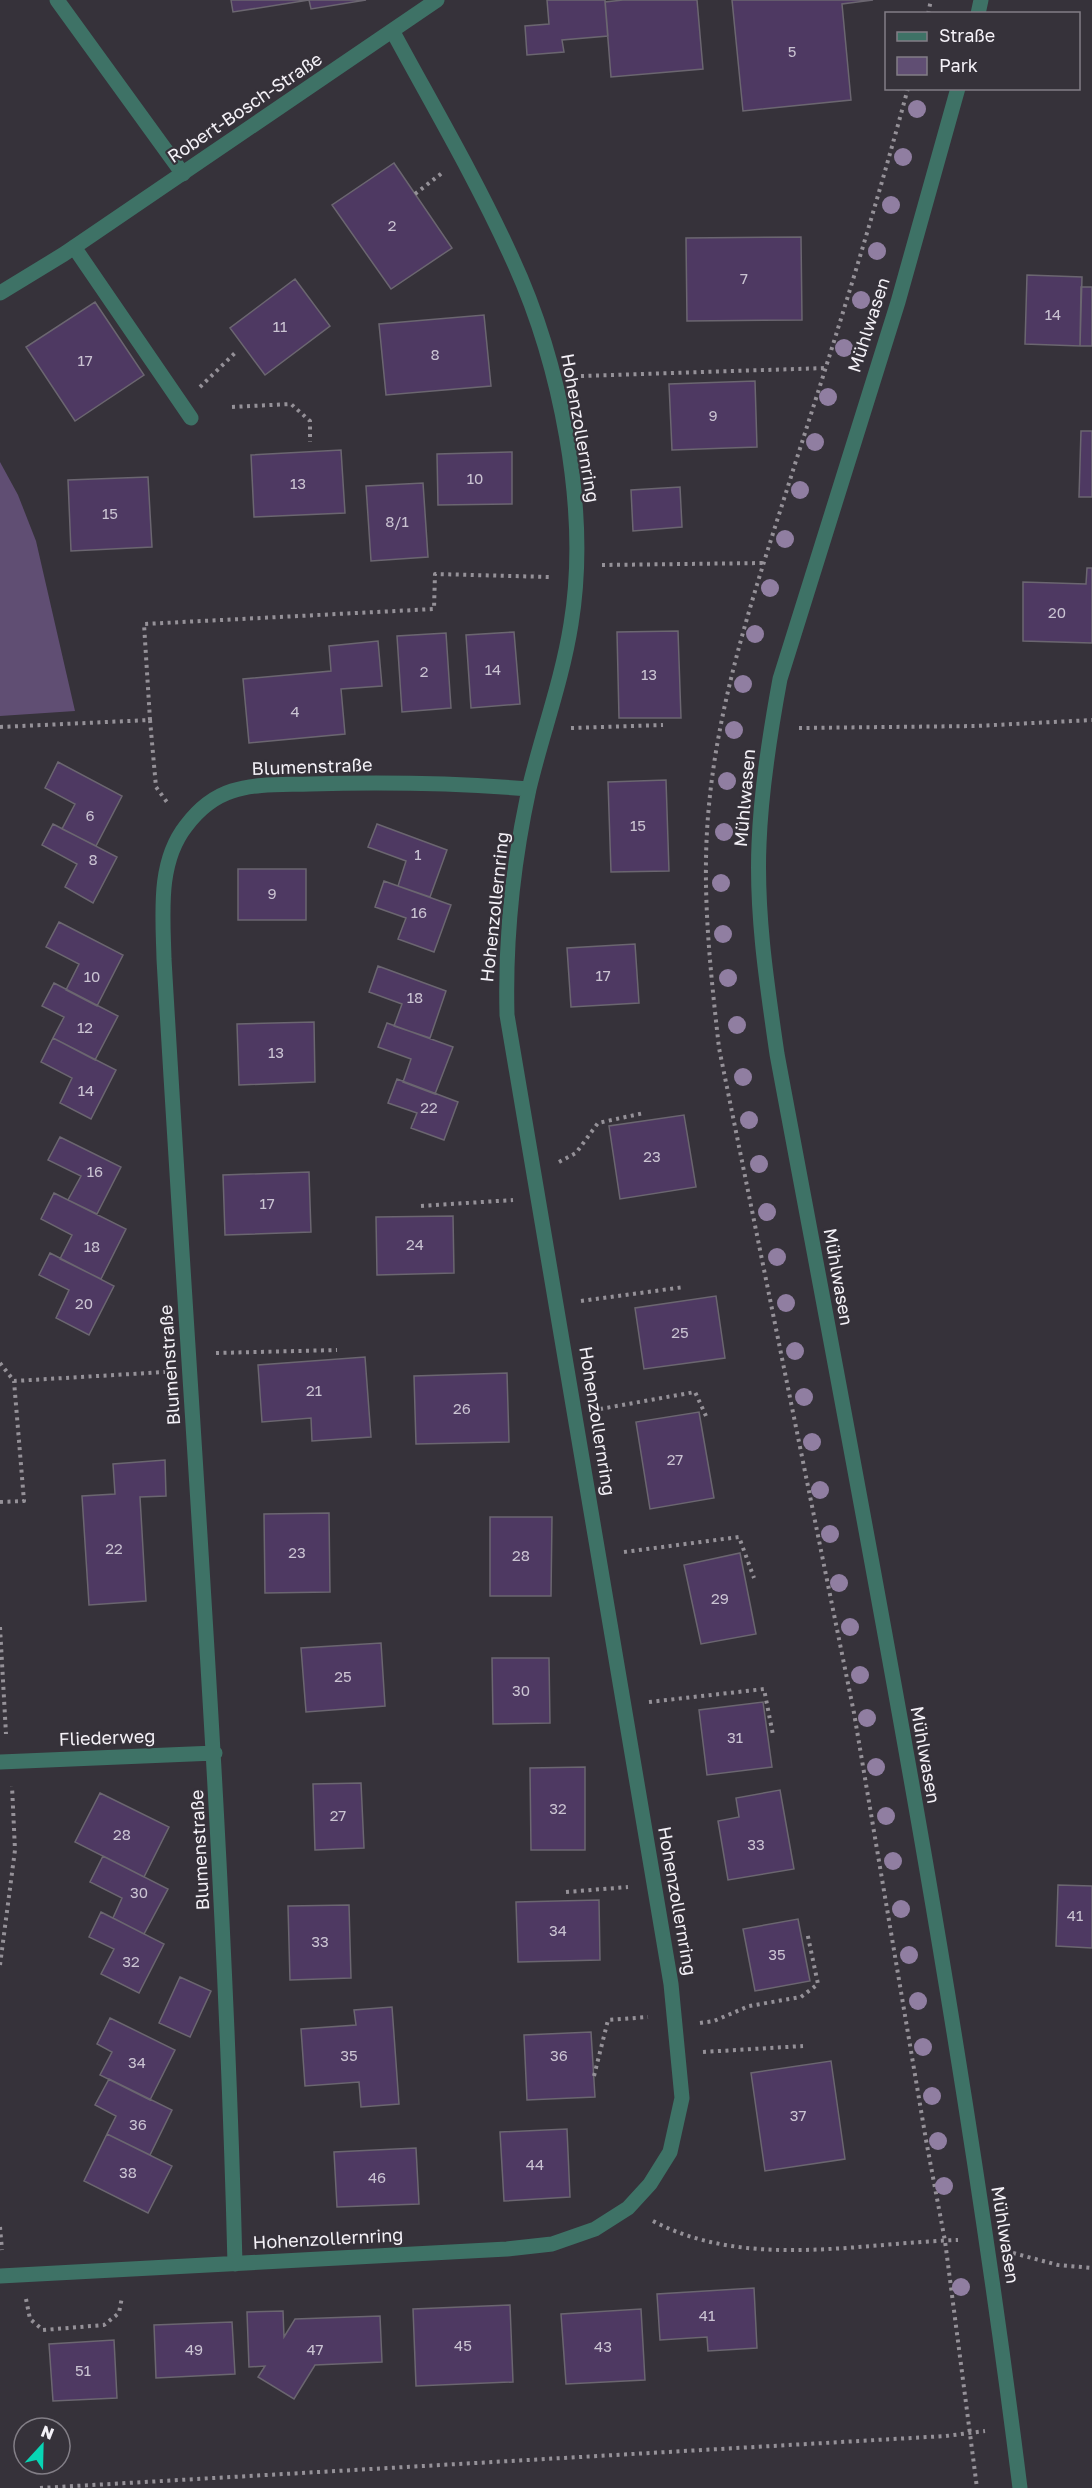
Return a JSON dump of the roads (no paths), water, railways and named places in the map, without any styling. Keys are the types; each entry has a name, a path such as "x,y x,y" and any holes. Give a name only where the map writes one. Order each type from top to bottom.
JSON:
{"street":[{"path":"57,0 183,174"},
{"name":"Robert-Bosch-Straße","path":"0,293 183,174 437,0"},
{"name":"Hohenzollernring","path":"0,2276 507,2249 552,2244 595,2229 628,2208 650,2184 670,2152 682,2098 675,2021 654,1885 576,1413 507,1016 506,973 518,856 529,789 560,681 577,571 577,521 571,472 553,378 532,308 512,257 456,147 393,32"},
{"name":"Mühlwasen","path":"957,90 898,302 780,680 771,726 759,843 760,906 769,1000 924,1863 987,2240 1020,2488"},
{"path":"74,247 186,411"},
{"name":"Blumenstraße","path":"235,2264 228,2014 215,1753 189,1371 162,901 168,861 184,827 207,803 233,790 272,785 424,783 529,789"},
{"name":"Fliederweg","path":"4,1762 215,1753"}]}
